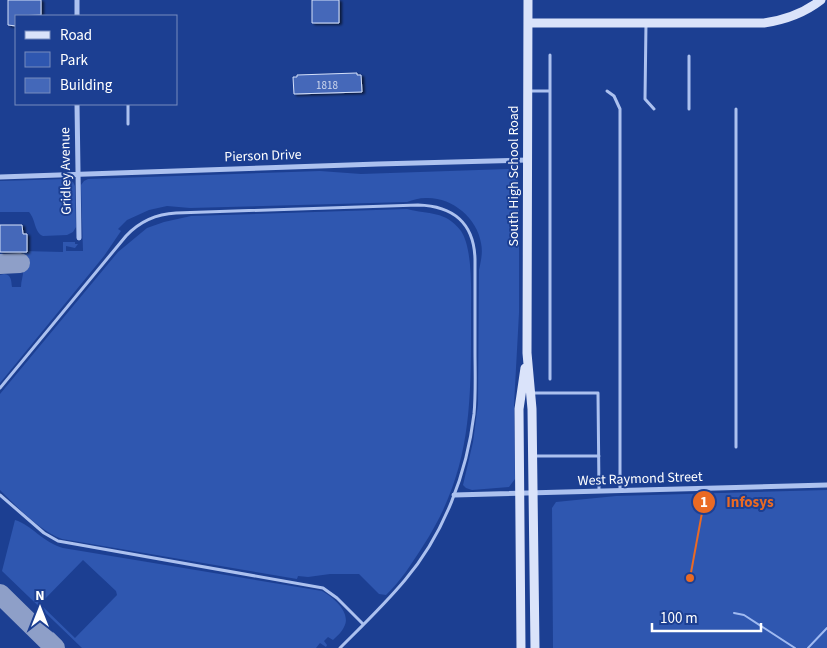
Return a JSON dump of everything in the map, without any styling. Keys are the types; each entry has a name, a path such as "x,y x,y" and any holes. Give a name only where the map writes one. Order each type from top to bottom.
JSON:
{"street":[{"path":"77,15 78,0"},
{"name":"South High School Road","path":"528,0 527,353 531,393 533,456 535,648"},
{"path":"528,23 764,23 792,17 804,12 820,0"},
{"name":"Gridley Avenue","path":"77,105 79,238"},
{"name":"Pierson Drive","path":"0,177 528,160"},
{"name":"South High School Road","path":"521,648 519,409 527,353"},
{"name":"West Raymond Street","path":"454,494 520,494 827,485"}],"lane":[{"path":"646,23 645,99 654,109"},
{"path":"550,55 550,379"},
{"path":"689,56 689,109"},
{"path":"528,91 550,91"},
{"path":"607,91 614,96 620,109 620,490"},
{"path":"128,105 128,124"},
{"path":"736,109 736,447"},
{"path":"0,388 126,236 136,226 150,218 181,212 408,205 435,206 451,212 462,222 470,234 475,252 475,404 469,443 454,494 437,531 419,561 406,579 340,648"},
{"path":"531,393 598,393 599,491"},
{"path":"533,456 599,456"},
{"path":"0,495 44,533 58,541 323,588 337,598 363,624"}],"green space":[{"path":"508,169 514,173 519,183 519,313 514,405 515,479 509,487 472,490 463,485 473,442 478,404 479,270 482,246 479,234 469,218 454,205 436,199 421,198 407,202 190,208 167,206 149,210 127,220 118,229 121,231 104,256 0,383 0,275 4,274 11,279 12,287 21,287 23,267 27,267 27,263 23,263 23,251 63,252 63,242 75,242 75,244 78,244 75,248 66,246 66,251 83,251 81,185 88,179 320,171 361,174"},
{"path":"66,179 73,182 75,186 76,227 73,232 67,235 43,236 38,232 29,212 0,212 0,181"},
{"path":"407,209 443,216 455,224 465,239 468,248 471,283 471,376 466,434 452,489 423,546 397,584 386,595 379,594 359,574 298,576 297,579 62,539 37,524 0,490 0,394 118,252 147,228 191,216"},
{"path":"827,490 827,648 553,648 552,508 556,502 616,496"},
{"path":"15,520 21,522 49,542 63,548 322,591 340,606 346,622 342,631 333,640 328,637 324,641 327,645 326,647 320,643 316,648 82,648 2,571","holes":["83,560 116,591 117,595 75,638 40,604"]}],"building":[{"path":"8,0 41,0 41,15 15,15 15,26 8,25"},
{"path":"312,0 339,0 339,23 312,23"},
{"path":"357,73 357,75 361,75 362,92 294,94 293,77 297,77 297,75"},
{"path":"0,225 22,225 23,234 27,234 27,252 0,252"}],"waterway":[{"path":"734,613 744,615 795,648"},
{"path":"808,648 827,628"}],"taxiway":[{"path":"0,264 20,263"},
{"path":"0,594 55,648"}],"place":[{"name":"Infosys","path":"690,578"}]}
